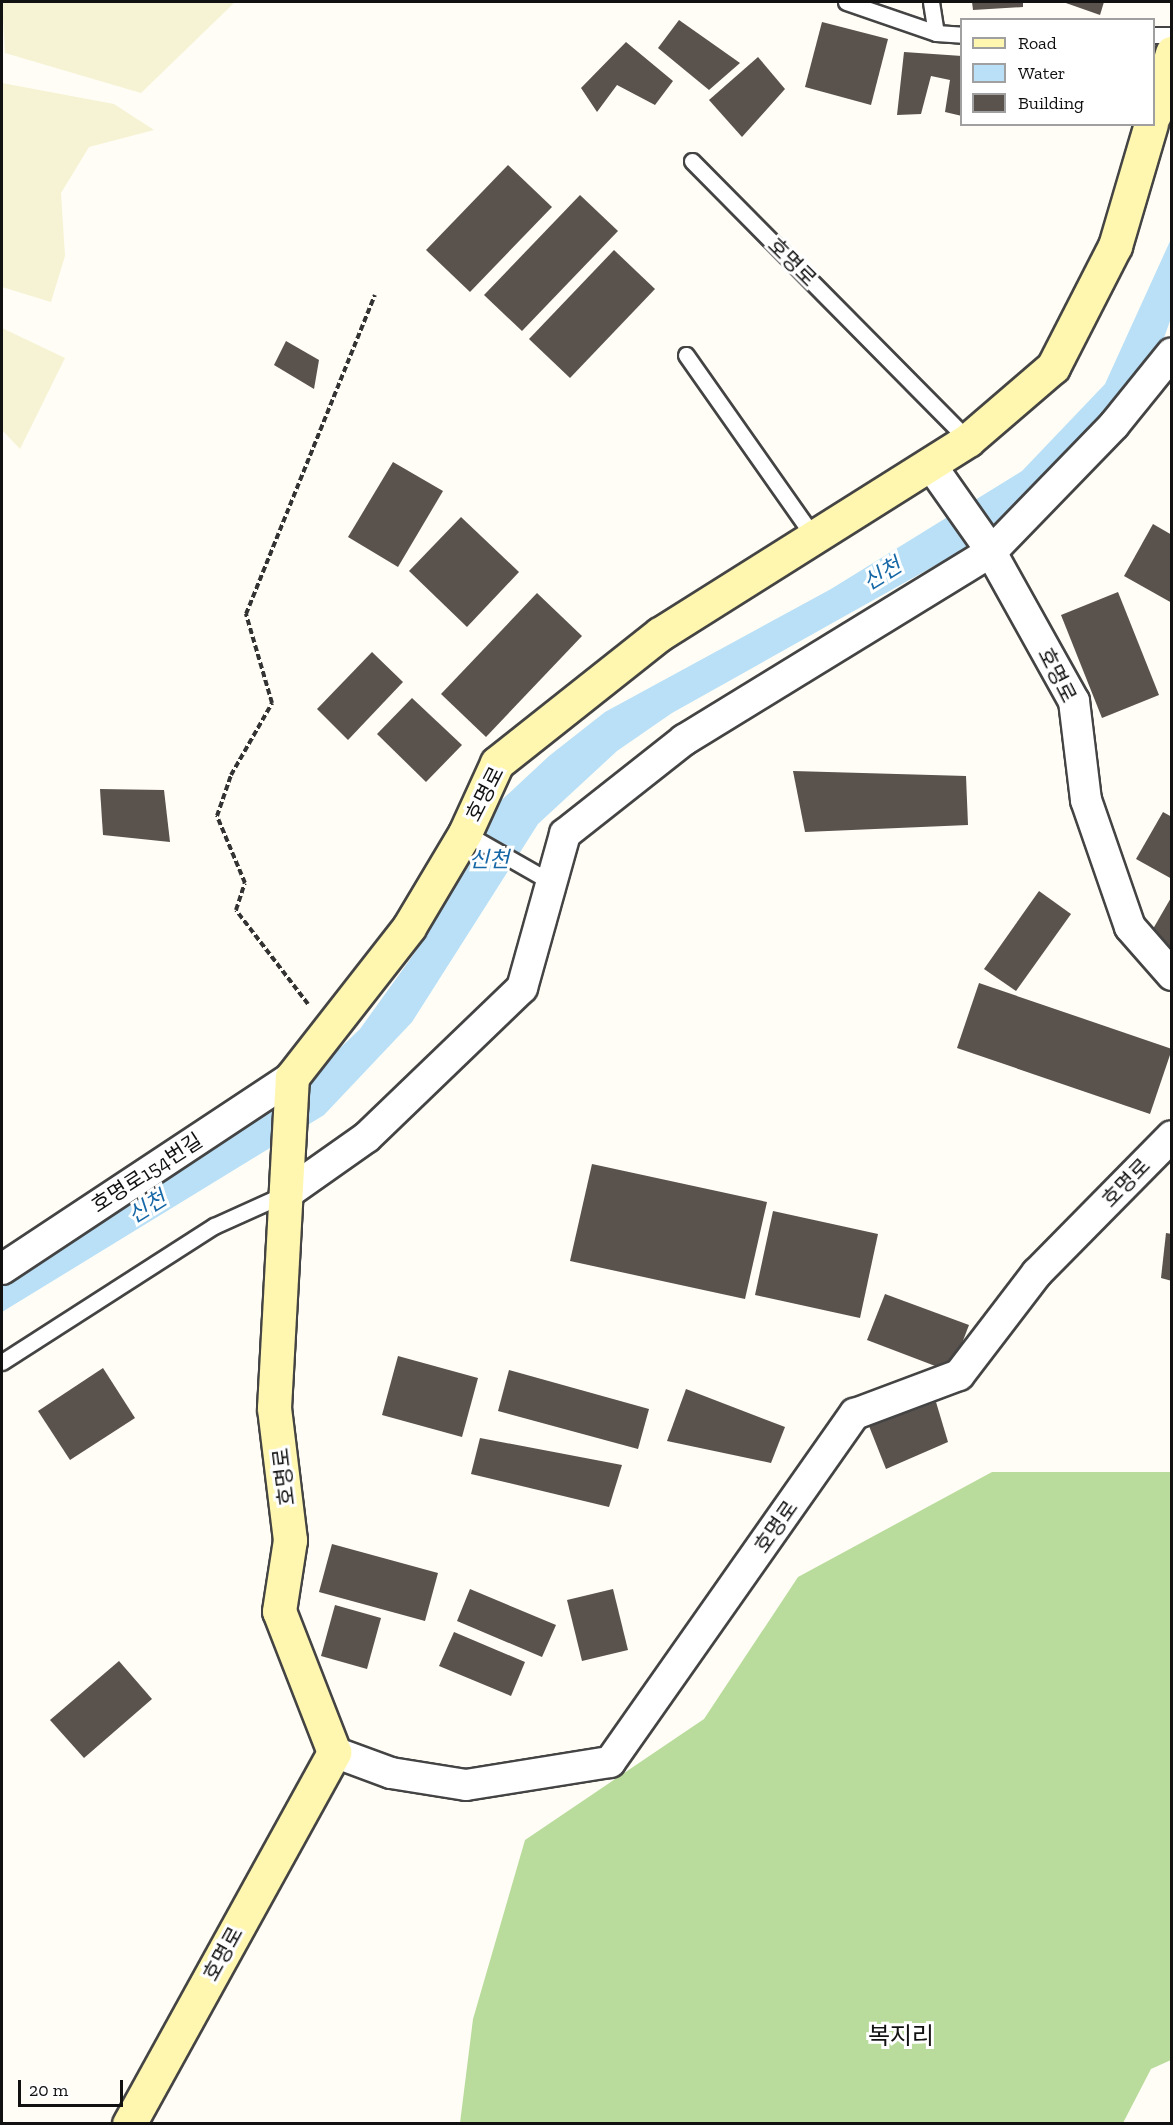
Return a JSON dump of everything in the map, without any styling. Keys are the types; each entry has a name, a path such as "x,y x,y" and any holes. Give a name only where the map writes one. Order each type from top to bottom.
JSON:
{"street":[{"path":"1155,112 1172,53"},
{"name":"호명로","path":"1150,126 1115,246 1053,367 968,440 660,634 497,763 468,833 409,927 292,1080 289,1188 274,1408 290,1540 279,1611 334,1752 391,1773 466,1785 610,1762 855,1414 959,1375 1037,1273 1172,1136"},
{"path":"289,1188 367,1137 522,988 547,880 565,834 684,740 989,549 1114,426 1172,353"},
{"name":"호명로","path":"930,464 989,549 1074,701 1086,800 1130,927 1172,975"},
{"name":"호명로154번길","path":"2,1269 292,1080"},
{"name":"호명로","path":"129,2124 334,1752"}],"lane":[{"path":"846,2 936,33 960,35"},
{"path":"931,2 936,33"},
{"path":"1155,35 1172,35"},
{"name":"호명로","path":"692,161 968,440"},
{"path":"686,355 814,537"},
{"path":"468,833 547,880"},
{"path":"2,1362 214,1226 289,1188"}],"path":[{"path":"328,1031 236,910 245,883 217,816 231,775 272,703 246,614 375,295"}],"shaded area":[{"path":"2,2 235,2 141,93 5,53"},
{"path":"2,83 114,104 154,130 89,147 61,193 65,256 51,302 2,287"},
{"path":"2,328 65,358 20,449 2,430"}],"green space":[{"path":"992,1472 1171,1472 1171,2060 1151,2069 1123,2123 460,2123 473,2019 525,1840 704,1719 798,1577"}],"water":[{"name":"신천","path":"1171,239 1171,318 1158,355 1002,528 672,713 617,751 538,824 412,1022 324,1115 2,1312 2,1279 315,1072 360,1029 416,951 491,810 549,756 605,712 831,589 1022,471 1105,384"}],"building":[{"path":"972,2 1023,2 1023,7 973,10"},
{"path":"1063,2 1104,2 1100,15"},
{"path":"679,20 740,63 709,90 658,48"},
{"path":"822,22 888,39 871,105 805,87"},
{"path":"626,42 673,81 655,105 617,85 597,112 581,88"},
{"path":"904,52 960,56 960,116 945,112 950,80 931,76 921,114 897,115"},
{"path":"758,57 785,89 742,137 709,100"},
{"path":"508,165 552,207 470,292 426,250"},
{"path":"580,195 618,231 522,331 484,295"},
{"path":"614,250 655,289 570,378 529,339"},
{"path":"286,341 319,360 314,389 274,365"},
{"path":"393,462 443,491 398,567 348,537"},
{"path":"461,517 519,572 467,627 409,571"},
{"path":"1153,524 1172,535 1172,603 1124,576"},
{"path":"1118,592 1159,695 1102,718 1061,615"},
{"path":"537,593 582,636 486,737 441,694"},
{"path":"372,652 403,682 348,740 317,709"},
{"path":"412,698 462,745 426,782 377,734"},
{"path":"793,771 966,776 968,825 805,832"},
{"path":"100,789 164,790 170,842 103,835"},
{"path":"1163,812 1172,817 1172,879 1136,859"},
{"path":"1039,891 1071,914 1016,991 984,969"},
{"path":"1172,896 1172,955 1146,941"},
{"path":"979,983 1172,1049 1150,1114 957,1048"},
{"path":"592,1164 767,1202 745,1299 570,1261"},
{"path":"773,1211 878,1234 860,1318 755,1295"},
{"path":"1166,1233 1172,1234 1172,1281 1161,1278"},
{"path":"885,1294 969,1325 951,1372 867,1340"},
{"path":"398,1356 478,1378 462,1437 382,1415"},
{"path":"103,1368 135,1418 70,1460 38,1411"},
{"path":"509,1370 649,1409 638,1449 498,1411"},
{"path":"686,1389 785,1427 771,1463 667,1441"},
{"path":"936,1402 948,1442 886,1469 869,1426"},
{"path":"480,1438 622,1465 609,1507 471,1474"},
{"path":"332,1544 438,1573 425,1621 319,1592"},
{"path":"470,1589 556,1625 542,1657 457,1621"},
{"path":"613,1589 628,1650 582,1661 567,1600"},
{"path":"335,1605 381,1618 367,1669 321,1656"},
{"path":"454,1632 525,1662 511,1696 439,1666"},
{"path":"119,1661 152,1699 84,1758 50,1720"}],"district":[{"name":"복지리","path":"901,2036"}]}
